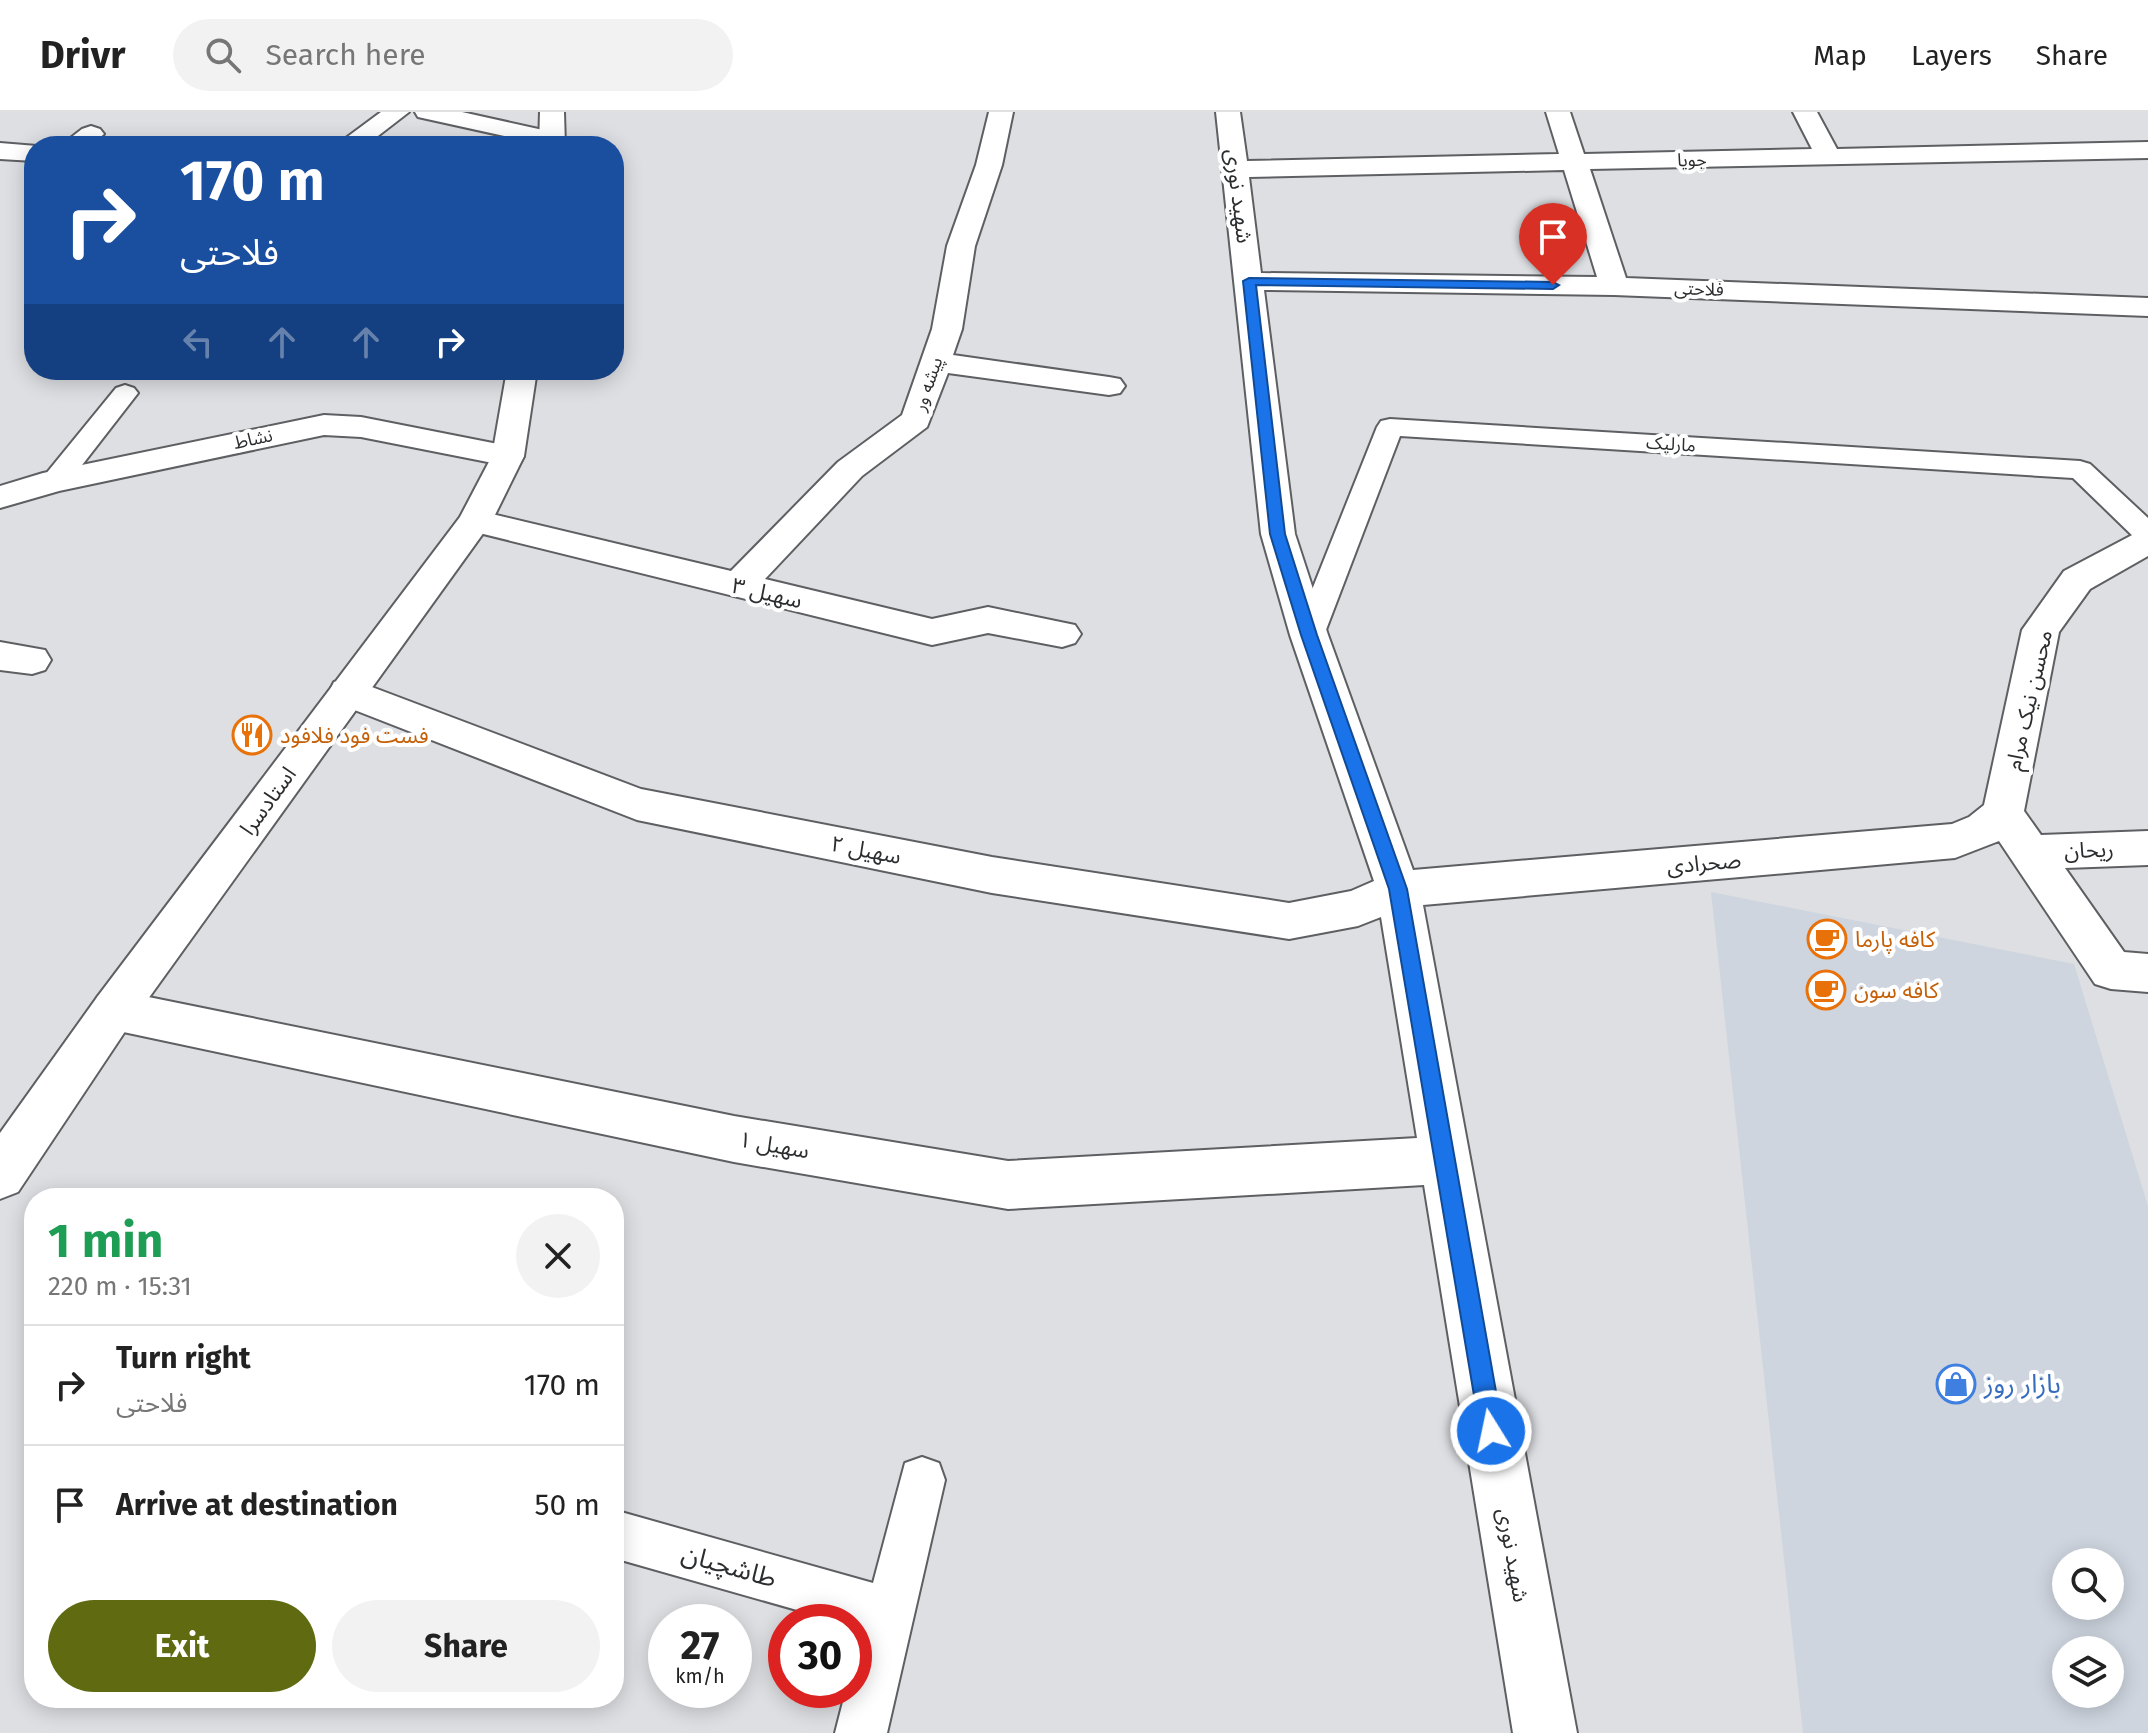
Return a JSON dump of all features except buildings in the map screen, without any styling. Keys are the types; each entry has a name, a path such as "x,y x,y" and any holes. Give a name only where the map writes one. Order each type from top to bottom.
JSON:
{"street":[{"path":"369,136 397,112"},
{"path":"427,112 524,136"},
{"path":"552,112 552,136"},
{"name":"پیشه ور","path":"737,586 850,469 916,420 947,329 961,246 989,165 1001,112"},
{"name":"شهید نوری","path":"1228,112 1278,534 1309,635 1398,889 1545,1733"},
{"path":"1558,112 1614,286"},
{"path":"1805,112 1829,157"},
{"name":"جویا","path":"1236,169 2148,150"},
{"path":"0,151 24,152"},
{"name":"فلاحتی","path":"1249,281 1614,286 2148,307"},
{"path":"935,362 1109,386"},
{"name":"استادسرا","path":"0,1175 114,1010 475,521 508,456 520,380"},
{"name":"نشاط","path":"0,497 55,481 324,425 361,427 508,456"},
{"name":"سهیل ۳","path":"475,521 932,632 988,620 1062,634"},
{"name":"محسن نیک مرام","path":"2003,813 2041,630 2077,580 2148,541"},
{"name":"سهیل ۲","path":"348,692 637,804 992,875 1289,921 1358,908 1398,889"},
{"path":"2003,813 2111,970 2148,973"},
{"name":"صحرادی","path":"1398,889 1955,841 1984,829 2003,813"},
{"name":"ریحان","path":"2029,852 2148,848"},
{"name":"سهیل ۱","path":"114,1010 734,1139 1008,1185 1443,1160"}],"lane":[{"path":"55,481 125,393"},
{"name":"مارلیک","path":"1309,635 1390,427 2080,470 2148,534"},
{"path":"861,1733 922,1480"},
{"name":"طاشچیان","path":"624,1537 890,1612"}],"shaded area":[{"name":"بازار روز","path":"1711,892 2074,964 2148,1206 2148,1733 1803,1733"}],"place":[{"name":"فست فود فلافود","path":"252,735"},
{"name":"کافه پارما","path":"1827,939"},
{"name":"کافه سون","path":"1826,990"},
{"name":"بازار روز","path":"1956,1384"}],"route":[{"path":"1491,1431 1398,889 1309,635 1278,534 1249,281 1553,285"}]}
